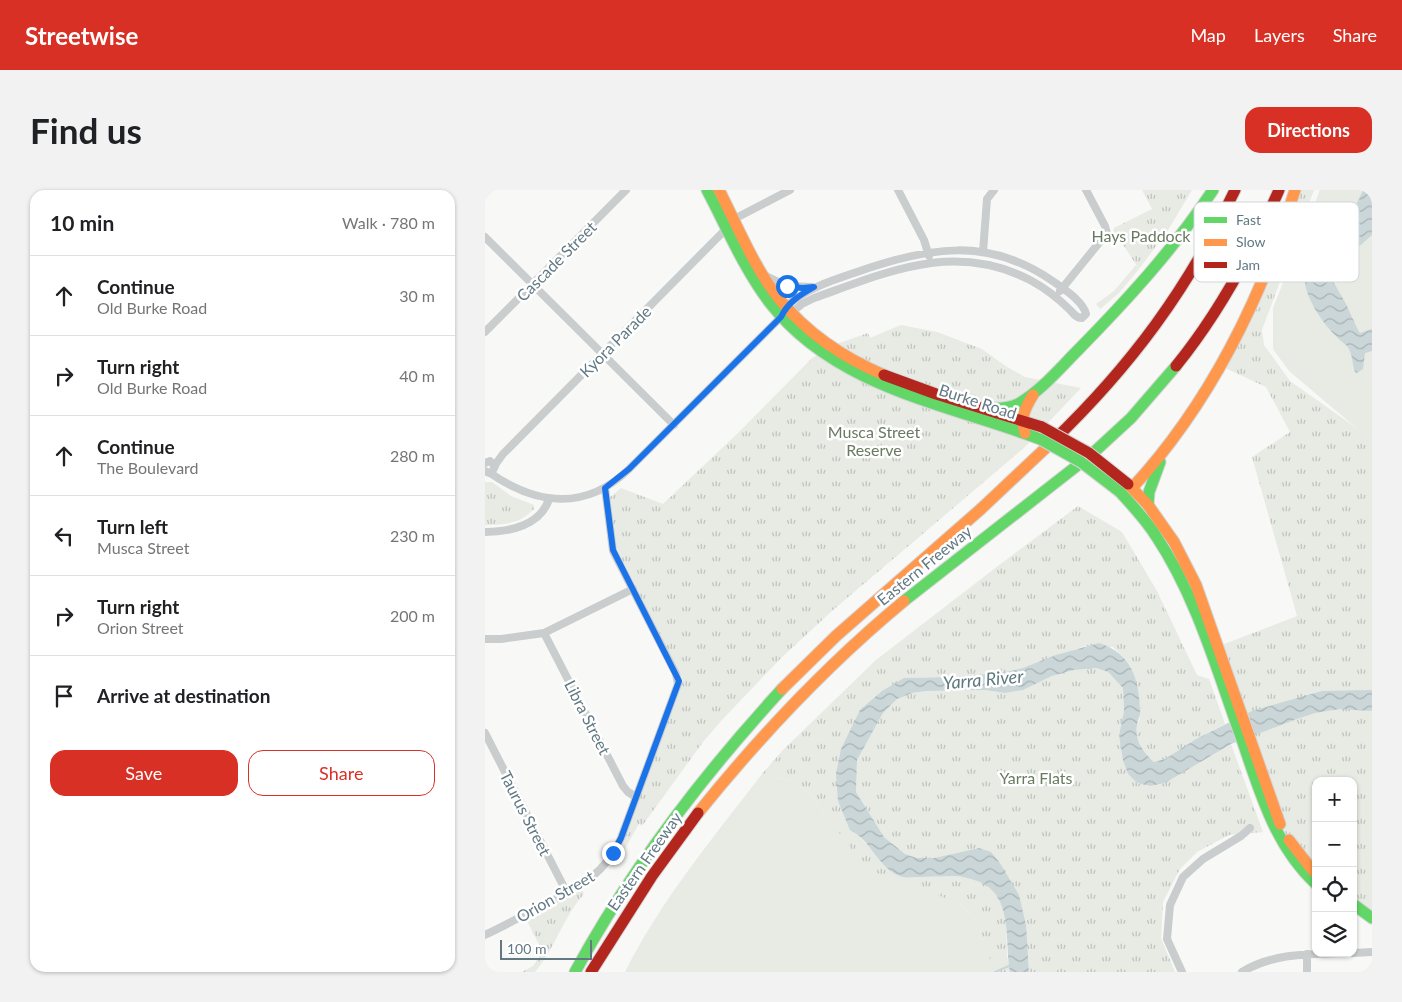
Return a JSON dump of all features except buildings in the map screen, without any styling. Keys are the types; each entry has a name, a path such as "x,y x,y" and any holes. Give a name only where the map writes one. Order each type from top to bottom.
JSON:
{"main road":[{"name":"Burke Road","path":"707,190 786,312"},
{"name":"Burke Road","path":"719,190 730,224 759,287 851,366 896,391 1025,433 1069,454 1148,505 1174,542 1195,585 1219,663"},
{"path":"1205,202 1213,190"},
{"name":"Eastern Freeway","path":"1230,202 1235,190"},
{"name":"Eastern Freeway","path":"1273,202 1279,190"},
{"path":"1291,202 1295,190"},
{"path":"984,407 1005,408 1023,401 1036,390 1127,301 1160,264 1194,219"},
{"name":"Eastern Freeway","path":"575,972 623,890 666,827 785,686 864,610 1015,478 1087,408 1123,368 1160,320 1194,268"},
{"name":"Eastern Freeway","path":"591,972 636,900 689,823 765,733 805,690 920,587 1072,471 1102,445 1142,406 1186,353 1216,311 1234,282"},
{"path":"1126,490 1165,450 1203,395 1237,333 1259,282"},
{"name":"Burke Road","path":"851,366 984,407 1055,433 1106,465 1126,490 1166,551 1191,597 1219,663"},
{"path":"1025,433 1021,426 1021,420 1036,390"},
{"path":"1148,505 1149,492 1165,450"},
{"path":"1166,551 1174,542"},
{"path":"1219,663 1261,784 1270,820 1284,847 1312,880"},
{"path":"1261,784 1290,844 1312,869"},
{"path":"1357,907 1372,918"},
{"path":"1357,916 1372,926"}],"street":[{"name":"Cascade Street","path":"485,332 626,190"},
{"name":"Kyora Parade","path":"489,467 730,224 790,190"},
{"path":"898,190 924,240 930,262"},
{"path":"983,252 987,199 994,190"},
{"path":"1056,297 1107,233 1086,190"},
{"path":"485,238 674,425"},
{"path":"489,467 512,486 533,495 549,499 579,497 605,488 621,477 674,425 786,312 796,298 814,287 890,261 928,252 961,250 983,252 1004,257 1032,268 1063,288 1085,309 1086,314 1084,317 1077,317 1056,297 1021,276 990,265 962,261 930,262 905,268 814,298 786,312"},
{"path":"762,273 787,286 814,287"},
{"path":"485,639 501,639 544,633 633,589 612,546 605,488"},
{"path":"485,532 507,530 525,525 544,510 549,499"},
{"name":"Orion Street","path":"485,935 567,893 595,875 617,846 677,688 678,678 633,589"},
{"name":"Libra Street","path":"544,633 623,786 636,797"},
{"name":"Taurus Street","path":"485,733 567,893"},
{"path":"1182,972 1167,939 1170,904 1183,877 1203,859 1241,836 1250,828"},
{"path":"1357,953 1372,952"},
{"path":"1307,954 1307,972"},
{"path":"1242,972 1277,958 1312,954"}],"green space":[{"name":"Hays Paddock","path":"1142,190 1192,190 1168,230 1139,269 1120,240 1113,237 1114,228 1152,209"},
{"path":"1301,190 1314,190 1310,202 1296,202"},
{"path":"1320,190 1372,190 1372,439 1289,371 1273,349 1273,308 1283,282 1359,282 1359,202 1315,202"},
{"path":"1136,265 1139,269 1119,293 1100,309 1096,304 1114,291"},
{"path":"1262,282 1280,282 1262,330 1264,345 1290,381 1372,439 1372,918 1357,906 1357,777 1312,777 1312,868 1287,838 1271,803 1214,648 1297,616 1252,457 1290,432 1266,387 1225,368"},
{"name":"Musca Street Reserve","path":"901,325 937,332 982,349 1025,377 1081,388 1024,448 833,610 781,658 703,742 642,826 639,824 623,852 619,849 680,691 682,681 617,550 609,498 621,488 663,504 738,433 812,358 839,343 868,333 870,338"},
{"path":"485,482 492,482 511,496 534,505 534,509 524,517 512,522 485,525"},
{"path":"1078,506 1122,532 1157,591 1197,675 1209,679 1225,724 1196,739 1165,759 1154,762 1143,750 1138,740 1136,730 1140,718 1140,706 1129,664 1113,647 1085,646 1023,668 1001,673 904,678 841,749 856,832 885,867 903,877 959,876 981,881 998,896 1003,905 1006,921 1007,955 1010,972 994,972 978,923 961,905 877,873 855,854 809,793 789,780 762,774 783,750 876,660"},
{"name":"Yarra Flats","path":"1096,668 1108,672 1123,688 1124,711 1119,735 1128,774 1137,783 1150,786 1165,783 1231,744 1263,832 1229,835 1197,852 1180,869 1163,902 1161,938 1175,972 1029,972 1028,955 1000,863 991,853 978,848 934,858 917,858 905,854 884,837 856,792 857,760 883,713 897,699 912,693 926,691 985,690 1005,693 1023,690 1052,676 1074,670"},
{"path":"762,774 789,780 809,793 827,817 938,893 961,905 978,923 995,972 625,972 639,945 671,895"},
{"path":"582,889 584,894 570,913 542,963 535,972 522,972 533,966 543,952 527,921"}],"water":[{"path":"1363,190 1372,190 1372,235 1359,246 1359,202 1357,202"},
{"path":"1333,282 1360,333 1372,329 1372,351 1365,353 1363,369 1357,373 1355,372 1347,346 1326,325 1317,312 1306,290 1305,283"},
{"name":"Yarra River","path":"1099,643 1119,653 1131,668 1138,687 1140,714 1136,731 1138,741 1154,762 1165,759 1196,739 1252,711 1322,691 1372,690 1372,711 1340,709 1315,713 1297,719 1231,744 1165,783 1150,786 1137,783 1128,774 1123,760 1119,735 1124,711 1123,688 1108,672 1096,668 1074,670 1052,676 1023,690 1005,693 985,690 926,691 912,693 897,699 883,713 857,760 856,792 884,837 905,854 917,858 934,858 979,848 991,852 1000,863 1019,895 1026,925 1029,972 1010,972 1005,916 995,893 985,885 962,877 903,877 895,874 881,862 864,840 850,830 838,801 836,774 841,749 860,710 882,691 904,678 1001,673 1023,668 1056,655"}],"waterway":[{"path":"995,972 1009,966"}],"traffic: fast":[{"path":"707,190 744,262 770,303 796,332 826,355 859,374 894,389 930,403 1040,439"},
{"path":"1205,202 1213,190"},
{"path":"984,407 1010,407 1034,393 1114,312 1149,273 1194,217"},
{"path":"904,601 1092,454 1131,418 1176,366"},
{"path":"1040,439 1081,462 1120,492"},
{"path":"1148,505 1149,492 1160,462"},
{"path":"1120,492 1152,530 1183,583 1204,632 1269,814 1289,851 1312,880"},
{"path":"575,972 620,896 670,824 724,755 782,689"},
{"path":"1357,907 1372,918"}],"traffic: slow":[{"path":"719,190 762,275 780,300 802,324 827,344 855,361 884,375"},
{"path":"1291,202 1295,190"},
{"path":"1132,488 1160,456 1209,386 1249,310 1261,282"},
{"path":"1025,433 1024,413 1033,395"},
{"path":"782,689 836,636 982,508 1052,442"},
{"path":"1128,484 1148,505 1174,542 1196,585 1280,824"},
{"path":"698,813 770,729 822,675 904,601"},
{"path":"1289,840 1312,870"}],"traffic: jam":[{"path":"1229,202 1235,190"},
{"path":"1274,202 1279,190"},
{"path":"1052,442 1081,413 1132,355 1155,325 1194,266"},
{"path":"1176,366 1192,346 1233,282"},
{"path":"884,375 936,394 1042,427"},
{"path":"1042,427 1089,453 1128,484"},
{"path":"591,972 652,876 698,813"}],"route":[{"path":"613,853 621,838 679,681 615,556 612,546 605,488 621,477 781,317 786,306 814,287 787,286"}]}
